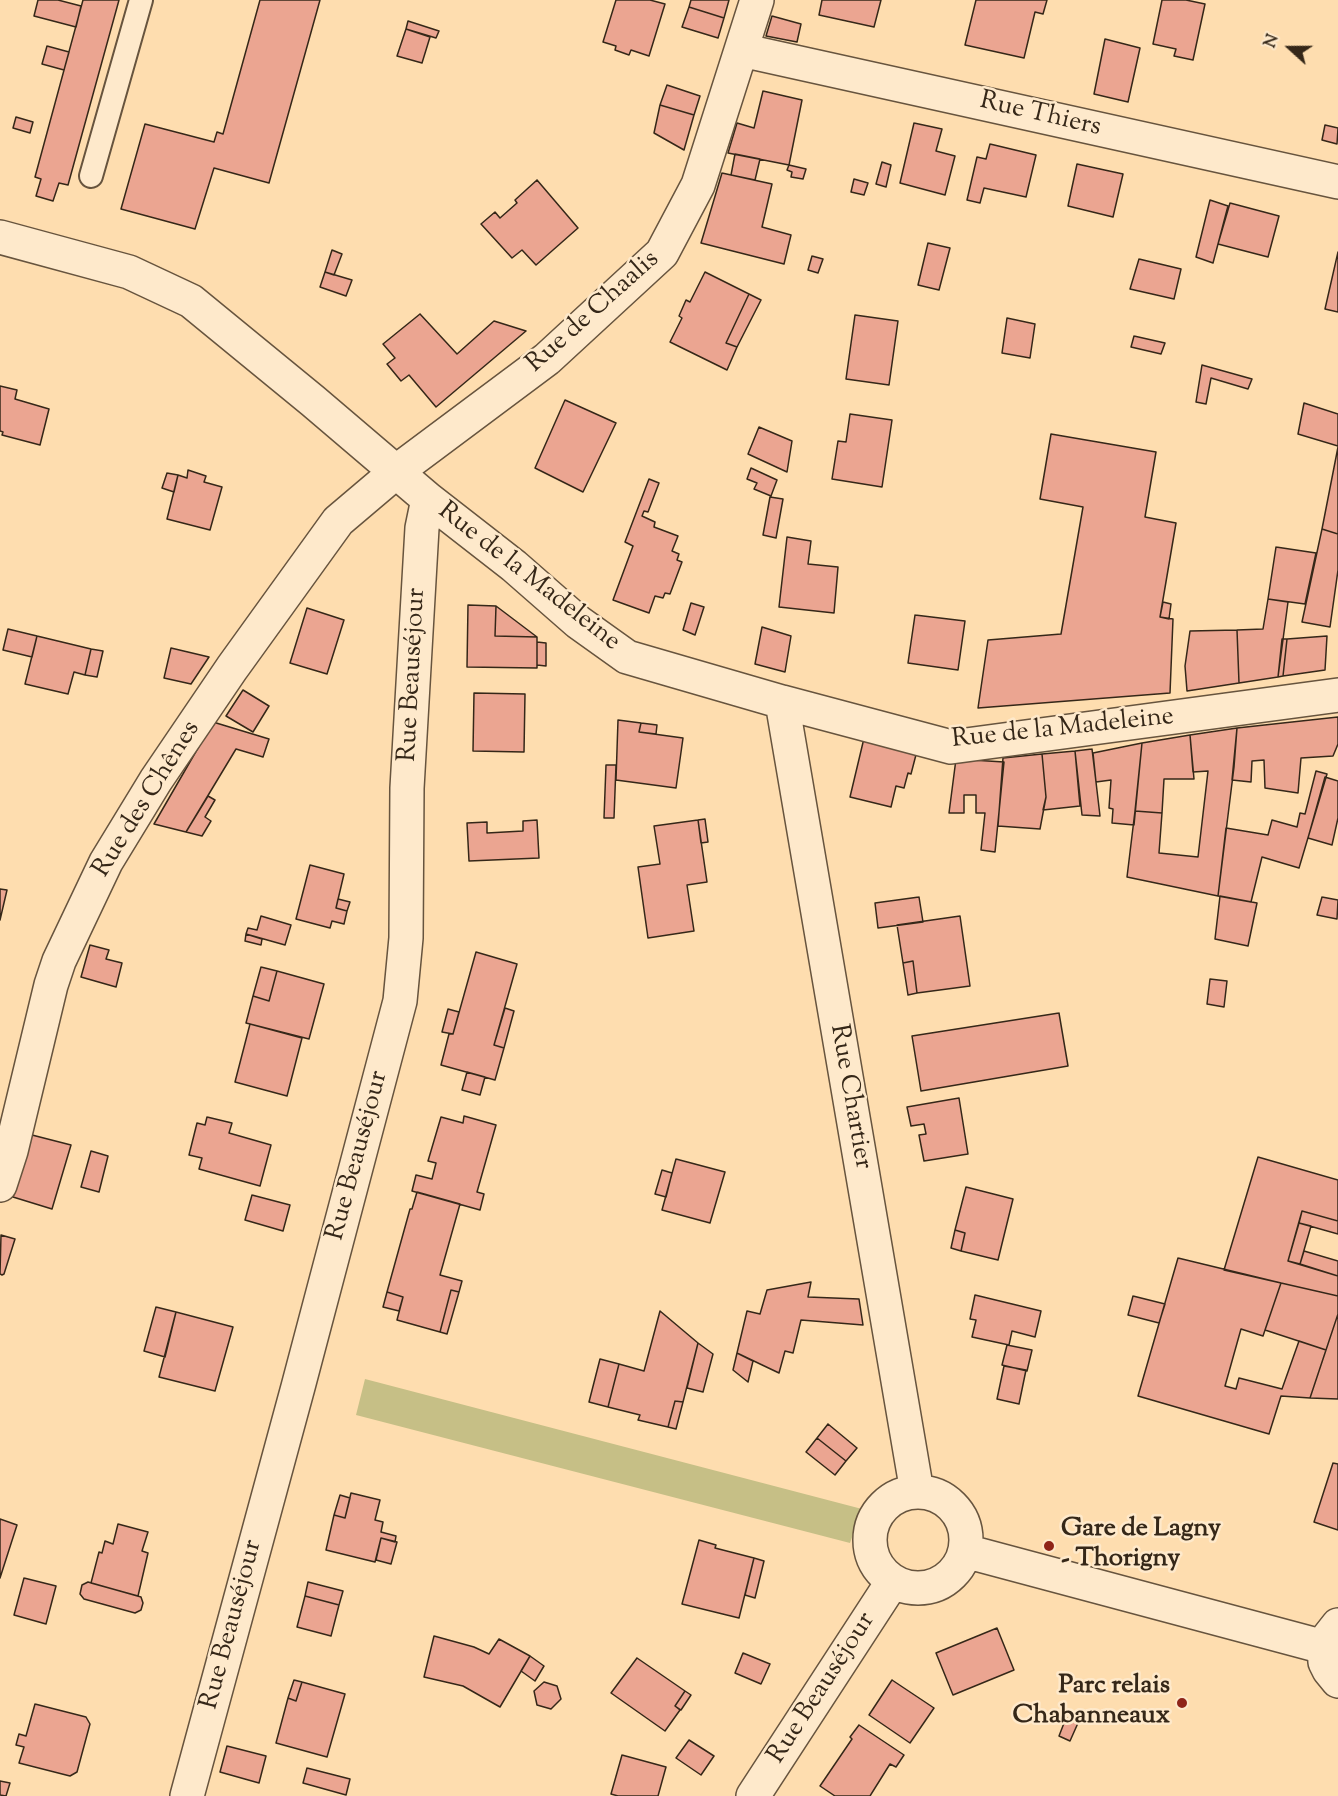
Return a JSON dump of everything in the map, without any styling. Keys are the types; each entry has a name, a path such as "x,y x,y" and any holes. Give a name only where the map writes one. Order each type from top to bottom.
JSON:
{"street":[{"name":"Rue de Chaalis","path":"397,471 547,359 662,253 698,185 757,0"},
{"name":"Rue Thiers","path":"741,50 1338,183"},
{"name":"Rue de la Madeleine","path":"0,237 129,272 191,301 429,499 514,566 578,622 627,657 782,702 951,747 1338,695"},
{"name":"Rue des Chênes","path":"0,1185 11,1151 59,961 106,862 156,780 338,520 397,471"},
{"name":"Rue Beauséjour","path":"187,1796 400,1001 406,938 407,788 422,528 429,499"},
{"name":"Rue Chartier","path":"782,702 917,1492"},
{"path":"917,1492 934,1494 950,1503 961,1517 966,1534 965,1551 950,1577 937,1585 922,1588 907,1587 893,1581 879,1568 872,1550 871,1530 877,1516 888,1503 901,1495 917,1492"},
{"path":"965,1551 1331,1636 1325,1662 1338,1681"},
{"name":"Rue Beauséjour","path":"753,1796 893,1581"}],"lane":[{"path":"91,176 141,0"}],"shaded area":[{"path":"365,1379 862,1509 850,1543 356,1415"}],"building":[{"path":"38,0 58,0 81,6 76,27 34,16"},
{"path":"83,0 119,0 68,185 59,183 53,201 36,196 41,179 35,177"},
{"path":"260,0 320,0 269,183 214,168 195,229 121,209 145,124 214,142 217,132 223,134"},
{"path":"616,0 650,0 665,4 649,56 631,50 629,55 615,50 616,46 603,42"},
{"path":"691,0 729,0 724,18 689,7"},
{"path":"822,0 881,0 874,27 819,15"},
{"path":"976,0 1047,0 1043,14 1035,12 1024,58 965,45"},
{"path":"1162,0 1186,0 1205,4 1193,60 1174,56 1176,49 1153,44"},
{"path":"689,7 724,18 718,38 682,27"},
{"path":"772,16 801,24 797,42 766,36"},
{"path":"408,21 439,31 436,38 406,29"},
{"path":"406,29 430,37 422,63 397,56"},
{"path":"1105,39 1140,48 1128,102 1094,94"},
{"path":"47,46 69,52 64,70 42,64"},
{"path":"667,85 700,96 694,115 660,105"},
{"path":"763,91 802,100 789,165 728,153 737,123 754,128"},
{"path":"660,105 694,115 684,150 654,133"},
{"path":"16,117 33,122 30,133 13,128"},
{"path":"914,123 942,129 936,151 955,156 945,195 900,183"},
{"path":"1325,125 1338,128 1337,144 1322,140"},
{"path":"990,144 1036,155 1026,197 984,188 980,203 967,200 977,157 986,159"},
{"path":"735,154 760,159 755,180 731,175"},
{"path":"882,162 891,165 886,187 876,184"},
{"path":"1077,164 1123,174 1113,217 1068,206"},
{"path":"789,165 806,169 803,179 791,177 792,172 787,170"},
{"path":"722,173 772,184 762,227 791,235 784,264 701,243"},
{"path":"854,179 868,183 864,195 851,192"},
{"path":"537,180 578,228 536,265 522,250 512,258 481,224 495,212 500,218 517,203 515,200"},
{"path":"1210,200 1228,206 1213,263 1196,257"},
{"path":"1230,203 1279,216 1268,257 1218,244"},
{"path":"928,243 950,248 939,290 918,285"},
{"path":"332,250 342,254 334,275 325,272"},
{"path":"1338,252 1338,312 1325,309"},
{"path":"812,256 823,259 818,273 808,270"},
{"path":"1139,259 1181,269 1174,299 1130,289"},
{"path":"325,272 352,280 346,296 320,287"},
{"path":"705,272 749,294 726,343 737,347 727,370 670,342 682,318 679,316 686,300 690,302"},
{"path":"749,294 761,300 737,347 726,343"},
{"path":"420,314 457,354 494,321 526,331 436,407 409,375 401,381 387,364 395,358 383,344"},
{"path":"855,315 898,321 889,385 846,379"},
{"path":"1007,318 1035,324 1030,358 1002,353"},
{"path":"1134,336 1165,343 1161,354 1131,347"},
{"path":"1202,365 1252,379 1248,389 1211,378 1206,404 1196,402"},
{"path":"0,386 17,390 15,399 49,409 40,445 2,435 3,432 0,431"},
{"path":"565,400 616,423 583,492 535,468"},
{"path":"1304,403 1338,414 1338,446 1298,434"},
{"path":"850,414 892,420 882,487 832,479 838,441 846,442"},
{"path":"759,427 792,441 787,472 748,454"},
{"path":"1051,434 1156,452 1145,517 1176,523 1160,617 1173,619 1170,693 978,708 988,640 1061,634 1083,507 1040,499"},
{"path":"1338,447 1338,534 1322,529"},
{"path":"751,468 777,480 771,496 754,489 757,483 747,479"},
{"path":"188,470 206,476 204,482 222,487 210,530 167,519 178,475 187,478"},
{"path":"167,473 178,475 174,492 162,488"},
{"path":"649,479 659,483 648,512 644,511 642,516 655,522 654,527 678,536 672,551 679,554 677,560 682,562 670,594 665,593 663,598 655,596 649,613 613,600 633,546 625,542"},
{"path":"770,497 783,499 776,538 763,535"},
{"path":"1322,529 1338,534 1338,570 1330,627 1302,622"},
{"path":"787,537 811,541 808,564 838,567 834,613 779,607"},
{"path":"1276,547 1316,553 1305,604 1268,599"},
{"path":"1268,599 1288,602 1278,677 1239,683 1237,630 1263,629"},
{"path":"1163,602 1171,604 1169,619 1160,617"},
{"path":"691,603 704,607 695,635 683,630"},
{"path":"468,605 496,606 495,636 537,637 537,668 467,667"},
{"path":"496,606 537,637 495,636"},
{"path":"307,608 344,620 327,674 290,663"},
{"path":"915,615 965,621 958,670 908,663"},
{"path":"762,627 791,636 785,672 755,664"},
{"path":"8,629 37,636 32,657 3,650"},
{"path":"1237,630 1239,683 1187,691 1185,666 1190,631"},
{"path":"37,636 91,649 85,675 74,672 68,694 25,684"},
{"path":"1327,636 1325,670 1283,676 1287,639"},
{"path":"1282,639 1287,639 1283,676 1278,677"},
{"path":"537,642 546,643 546,666 537,665"},
{"path":"171,648 209,657 191,684 164,678"},
{"path":"91,649 103,651 97,677 85,675"},
{"path":"243,690 269,706 253,732 226,716"},
{"path":"474,693 525,694 524,752 473,751"},
{"path":"1338,717 1338,744 1333,756 1301,758 1298,793 1265,788 1264,760 1252,761 1251,782 1232,780 1237,728"},
{"path":"618,720 641,723 639,732 683,738 676,788 616,780"},
{"path":"213,722 269,739 263,757 236,749 186,832 154,824"},
{"path":"641,723 657,725 656,734 639,732"},
{"path":"1237,728 1218,896 1127,877 1135,811 1162,813 1159,853 1198,857 1208,771 1193,772 1190,735"},
{"path":"865,734 918,747 911,774 908,773 904,788 896,786 891,807 850,797"},
{"path":"1190,735 1194,779 1164,779 1162,813 1135,811 1142,743"},
{"path":"1142,743 1134,825 1112,823 1113,809 1109,808 1111,780 1096,782 1093,753"},
{"path":"1092,749 1100,816 1082,815 1075,751"},
{"path":"1075,751 1080,806 1043,810 1046,797 1042,754"},
{"path":"1042,754 1046,797 1040,829 998,826 1003,758"},
{"path":"956,759 1004,762 995,852 981,850 985,813 976,813 976,795 964,795 964,813 949,813"},
{"path":"606,765 616,765 614,818 604,818"},
{"path":"1316,771 1327,774 1299,868 1262,857 1251,902 1218,896 1226,828 1268,835 1272,820 1297,827 1300,813 1305,814"},
{"path":"1325,777 1338,781 1338,818 1332,845 1308,838"},
{"path":"208,796 215,800 205,817 211,821 202,836 186,832"},
{"path":"705,819 708,842 701,843 698,820"},
{"path":"537,820 539,858 469,861 467,823 487,822 487,833 523,831 523,821"},
{"path":"698,820 707,882 687,885 694,931 648,938 638,867 660,864 654,826"},
{"path":"310,865 344,874 336,908 347,911 344,924 332,921 330,928 296,919"},
{"path":"0,889 7,890 0,920"},
{"path":"1220,896 1257,903 1248,946 1215,939"},
{"path":"919,897 923,922 878,928 875,903"},
{"path":"1322,897 1338,900 1337,919 1317,915"},
{"path":"338,899 350,902 347,911 336,908"},
{"path":"261,916 291,925 285,945 246,934 248,928 257,930"},
{"path":"960,916 970,986 917,993 913,961 903,963 897,925"},
{"path":"246,934 262,939 261,945 245,941"},
{"path":"90,945 109,950 106,959 122,963 116,987 81,977"},
{"path":"476,952 517,964 494,1045 504,1048 495,1080 441,1065 449,1034 453,1034"},
{"path":"913,961 917,993 908,995 903,963"},
{"path":"261,967 277,971 269,1001 253,996"},
{"path":"277,971 324,984 309,1039 246,1023 253,996 269,1001"},
{"path":"1210,979 1227,981 1224,1007 1207,1004"},
{"path":"505,1008 514,1011 504,1048 494,1045"},
{"path":"448,1009 459,1012 453,1034 442,1032"},
{"path":"1059,1013 1068,1066 921,1091 912,1036"},
{"path":"250,1024 302,1038 287,1096 235,1082"},
{"path":"467,1072 485,1077 480,1095 462,1090"},
{"path":"959,1098 968,1154 924,1161 919,1135 926,1134 924,1124 911,1126 907,1107"},
{"path":"464,1116 496,1125 477,1192 484,1194 480,1210 412,1191 416,1175 432,1179 436,1163 428,1161 441,1117 463,1123"},
{"path":"207,1117 232,1123 229,1133 271,1145 260,1186 199,1169 202,1158 189,1155 197,1123 205,1125"},
{"path":"32,1135 71,1145 52,1209 13,1197"},
{"path":"91,1151 108,1156 99,1192 81,1187"},
{"path":"1258,1157 1338,1180 1338,1221 1302,1211 1288,1261 1338,1276 1338,1296 1224,1270"},
{"path":"676,1159 725,1172 710,1223 662,1210"},
{"path":"662,1170 672,1173 666,1197 655,1194"},
{"path":"966,1187 1013,1199 998,1260 961,1251 965,1233 955,1230"},
{"path":"417,1192 460,1204 440,1275 462,1281 459,1292 451,1290 440,1332 397,1320 403,1297 387,1292 410,1209 412,1209"},
{"path":"252,1195 290,1205 283,1231 245,1220"},
{"path":"1302,1211 1338,1221 1338,1234 1299,1223"},
{"path":"1299,1223 1311,1226 1300,1264 1288,1261"},
{"path":"955,1230 965,1233 961,1251 951,1248"},
{"path":"1,1235 15,1239 2,1275 0,1274"},
{"path":"1304,1251 1338,1261 1338,1276 1300,1264"},
{"path":"1178,1258 1281,1283 1263,1336 1241,1329 1225,1386 1236,1389 1239,1378 1282,1389 1299,1341 1326,1350 1310,1398 1281,1396 1269,1434 1138,1396"},
{"path":"811,1282 808,1297 859,1299 863,1325 801,1320 793,1353 785,1351 779,1373 737,1353 747,1311 760,1314 767,1290"},
{"path":"1281,1283 1338,1296 1338,1314 1326,1350 1265,1330"},
{"path":"451,1290 459,1292 447,1334 440,1332"},
{"path":"387,1292 403,1297 399,1311 383,1307"},
{"path":"975,1295 1041,1311 1035,1337 1012,1331 1009,1345 972,1337 976,1320 970,1319"},
{"path":"1133,1296 1165,1304 1159,1323 1128,1315"},
{"path":"156,1307 176,1312 165,1357 144,1351"},
{"path":"660,1311 698,1343 683,1402 675,1401 668,1427 638,1420 640,1415 608,1407 619,1364 644,1371"},
{"path":"176,1312 233,1327 215,1391 159,1377"},
{"path":"1338,1314 1338,1399 1310,1398"},
{"path":"698,1343 713,1354 703,1392 687,1388"},
{"path":"1007,1345 1032,1350 1027,1371 1002,1365"},
{"path":"737,1353 753,1361 748,1382 733,1370"},
{"path":"600,1359 619,1364 608,1407 589,1402"},
{"path":"1004,1366 1026,1370 1019,1404 997,1399"},
{"path":"675,1401 683,1402 676,1429 668,1427"},
{"path":"828,1424 857,1448 846,1461 817,1438"},
{"path":"817,1438 846,1461 835,1475 806,1452"},
{"path":"1333,1463 1338,1464 1338,1530 1314,1522"},
{"path":"351,1493 380,1500 375,1520 383,1522 381,1532 396,1536 395,1542 381,1538 375,1562 326,1550 334,1515 345,1518"},
{"path":"340,1495 350,1498 345,1518 334,1515"},
{"path":"0,1519 17,1525 0,1578"},
{"path":"118,1524 148,1532 142,1551 148,1553 138,1596 91,1583 99,1552 102,1553 105,1541 113,1544"},
{"path":"381,1538 397,1542 391,1564 376,1560"},
{"path":"699,1540 716,1545 715,1548 754,1558 739,1618 682,1604"},
{"path":"754,1558 764,1561 755,1598 745,1595"},
{"path":"24,1578 56,1586 46,1624 14,1615"},
{"path":"88,1582 141,1597 143,1603 141,1610 135,1613 84,1599 80,1594 82,1585"},
{"path":"308,1582 343,1591 339,1605 305,1596"},
{"path":"305,1596 339,1605 331,1636 297,1627"},
{"path":"997,1628 1014,1670 953,1695 936,1653"},
{"path":"434,1636 474,1647 489,1654 499,1639 530,1656 500,1707 463,1686 424,1677"},
{"path":"743,1653 770,1664 761,1684 735,1673"},
{"path":"530,1656 544,1666 535,1681 521,1671"},
{"path":"637,1658 685,1691 675,1706 680,1710 665,1731 611,1693"},
{"path":"294,1680 302,1682 296,1701 288,1698"},
{"path":"892,1680 934,1708 910,1743 869,1715"},
{"path":"302,1682 345,1694 327,1757 276,1743 288,1698 296,1701"},
{"path":"544,1682 557,1686 561,1699 551,1709 537,1705 534,1691"},
{"path":"685,1691 691,1695 681,1710 675,1706"},
{"path":"35,1704 86,1717 90,1724 77,1772 70,1776 19,1763 24,1747 16,1745 19,1734 26,1736"},
{"path":"1066,1718 1078,1723 1070,1741 1059,1736"},
{"path":"859,1725 904,1755 896,1767 890,1764 870,1796 835,1796 820,1786"},
{"path":"689,1740 714,1756 701,1775 676,1758"},
{"path":"227,1746 266,1756 259,1783 220,1772"},
{"path":"622,1755 666,1767 658,1796 611,1794"},
{"path":"307,1768 350,1779 346,1795 303,1783"},
{"path":"0,1781 10,1783 6,1796 0,1795"}],"place":[{"name":"Gare de Lagny - Thorigny","path":"1049,1546"},
{"name":"Parc relais Chabanneaux","path":"1182,1703"}]}
